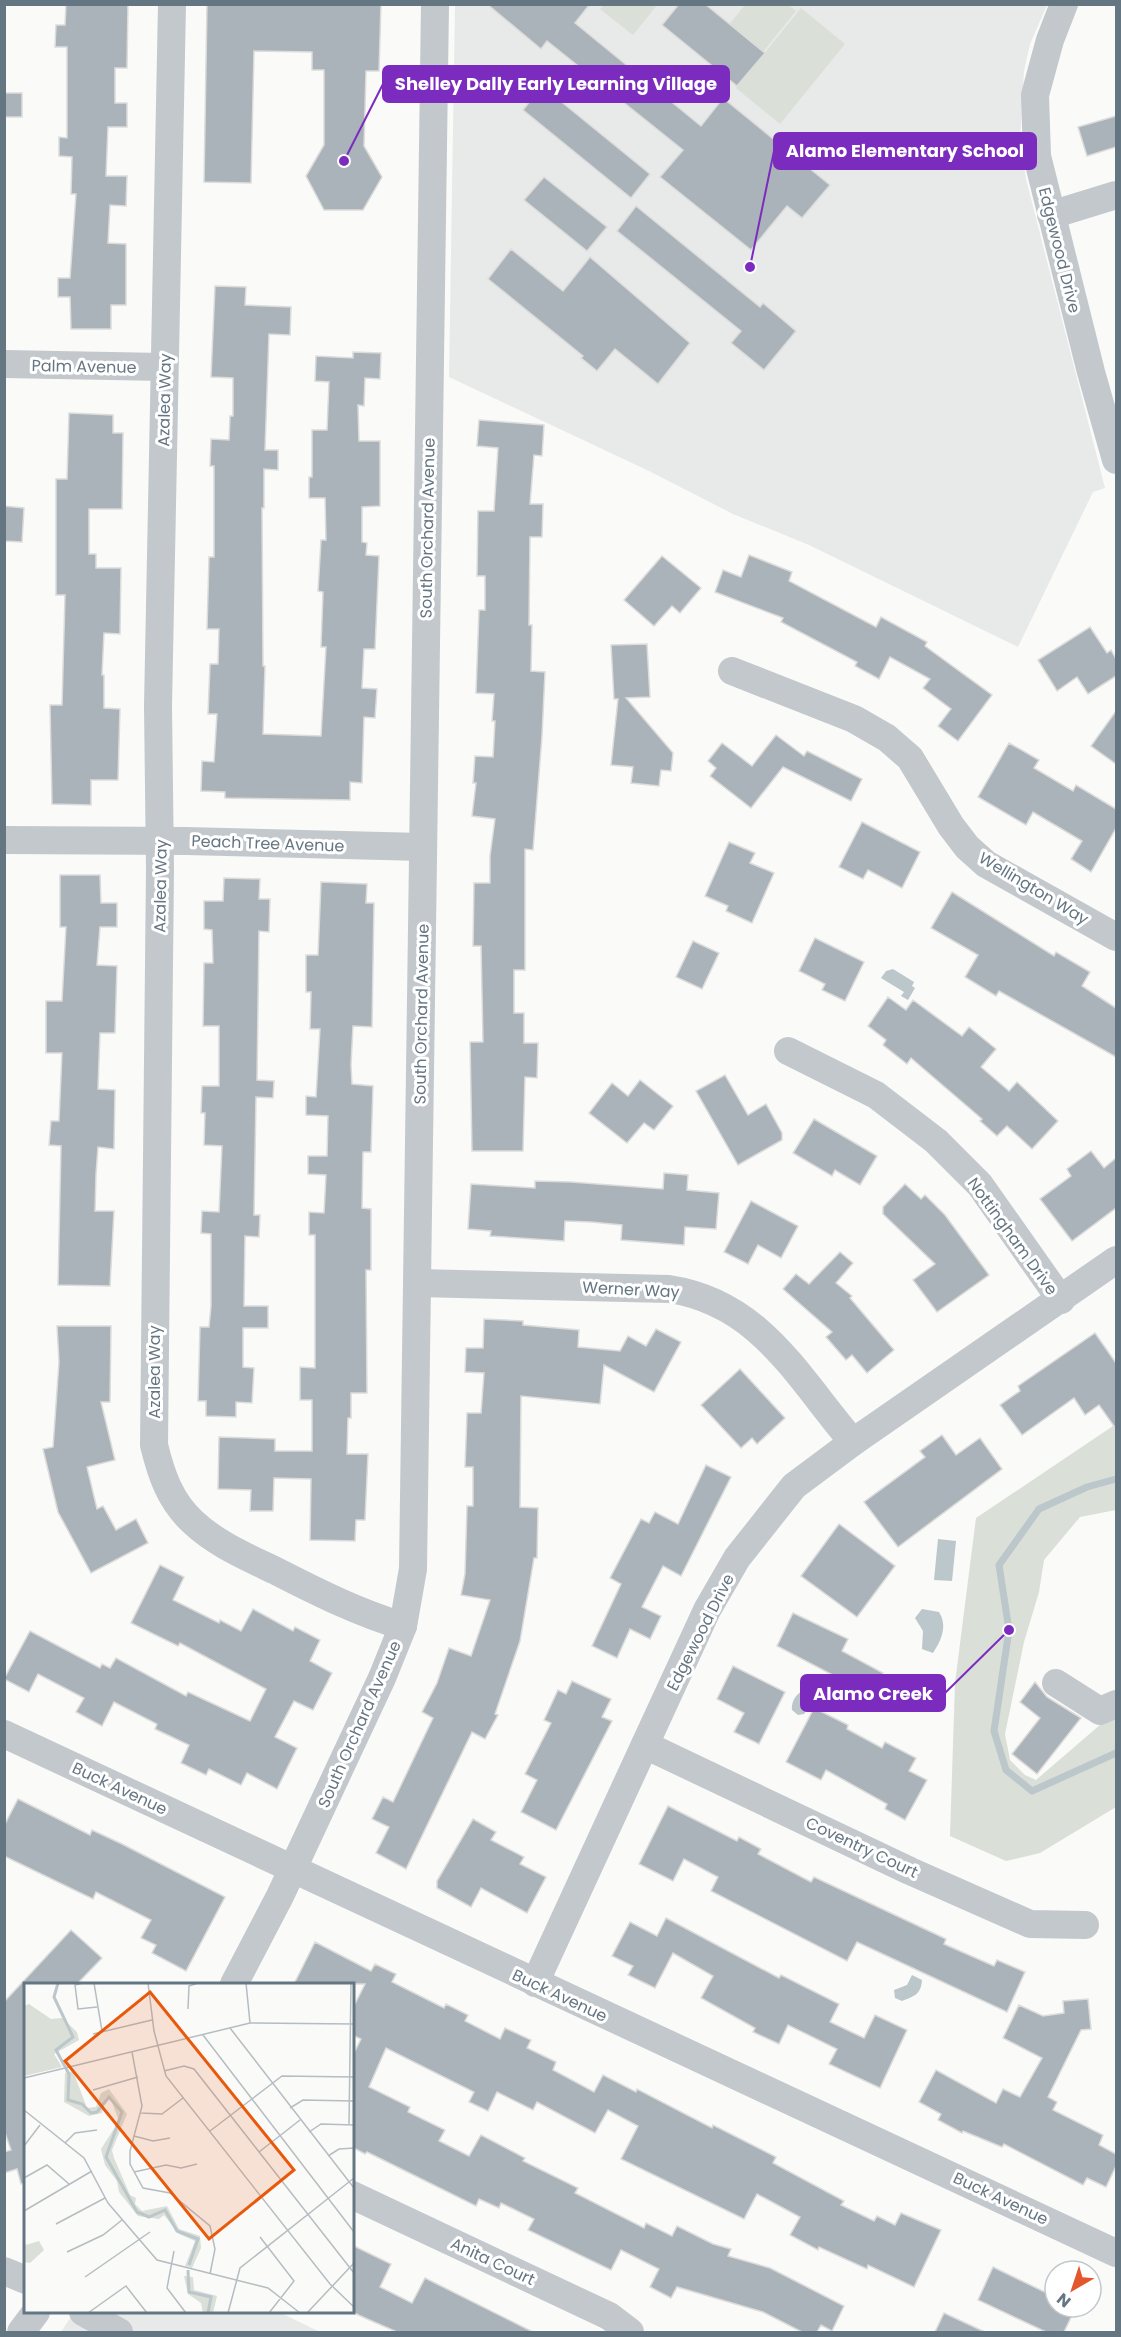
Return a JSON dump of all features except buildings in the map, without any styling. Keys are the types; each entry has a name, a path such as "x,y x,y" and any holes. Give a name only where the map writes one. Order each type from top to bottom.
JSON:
{"street":[{"name":"Azalea Way","path":"172,4 158,706 160,842 153,1358 154,1445 162,1479 192,1521 218,1541 304,1586 376,1618 402,1626"},
{"name":"South Orchard Avenue","path":"235,1983 292,1870 382,1678 402,1626 413,1569 435,4"},
{"name":"Edgewood Drive","path":"1064,4 1050,40 1035,95 1037,156 1116,459"},
{"path":"1051,215 1116,195"},
{"name":"Palm Avenue","path":"4,364 164,367"},
{"name":"Wellington Way","path":"732,671 854,719 887,738 910,758 951,826 986,864 1116,937"},
{"name":"Peach Tree Avenue","path":"4,840 423,847"},
{"name":"Nottingham Drive","path":"789,1051 876,1095 936,1141 980,1185 1061,1300"},
{"name":"Edgewood Drive","path":"535,1983 707,1610 737,1558 794,1486 1116,1260"},
{"name":"Werner Way","path":"418,1283 669,1289 695,1293 740,1315 771,1341 854,1442"},
{"path":"1056,1683 1100,1711 1116,1704"},
{"name":"Buck Avenue","path":"4,1734 1112,2251"},
{"name":"Coventry Court","path":"645,1745 1030,1924 1085,1925"},
{"name":"Anita Court","path":"354,2196 609,2316 630,2332"},
{"path":"4,2271 24,2279"},
{"path":"21,2332 35,2313"}],"shaded area":[{"path":"455,5 1047,5 1030,44 1024,71 1020,141 1026,179 1105,488 1093,492 1018,647 809,545 733,514 649,471 449,377"},
{"path":"604,5 657,5 633,35 600,9"},
{"path":"745,5 788,5 796,11 758,58 724,31"},
{"path":"801,8 845,44 780,124 736,88"},
{"path":"893,969 914,982 912,986 915,988 908,1000 901,996 904,992 881,978 886,971"},
{"path":"1116,1424 1116,1510 1080,1517 1044,1560 1039,1592 1024,1642 1005,1734 1010,1760 1025,1775 1036,1780 1108,1718 1116,1715 1116,1807 1040,1853 1006,1861 950,1836 955,1683 976,1518"},
{"path":"938,1539 956,1541 952,1581 934,1580"},
{"path":"922,1609 939,1612 942,1617 942,1633 933,1653 922,1649 923,1631 915,1618"},
{"path":"810,1688 816,1692 819,1701 812,1703 804,1714 798,1715 792,1710 793,1702 800,1693"},
{"path":"912,1975 922,1980 919,1991 902,2001 895,1998 894,1990 907,1985"},
{"path":"73,2313 281,2313 320,2332 61,2332"}],"waterway":[{"path":"1116,1479 1087,1487 1039,1509 999,1565 1009,1630 994,1731 1006,1770 1032,1791 1116,1753"}],"place":[{"name":"Shelley Dally Early Learning Village","path":"344,161"},
{"name":"Alamo Elementary School","path":"750,267"},
{"name":"Alamo Creek","path":"1009,1630"}]}
